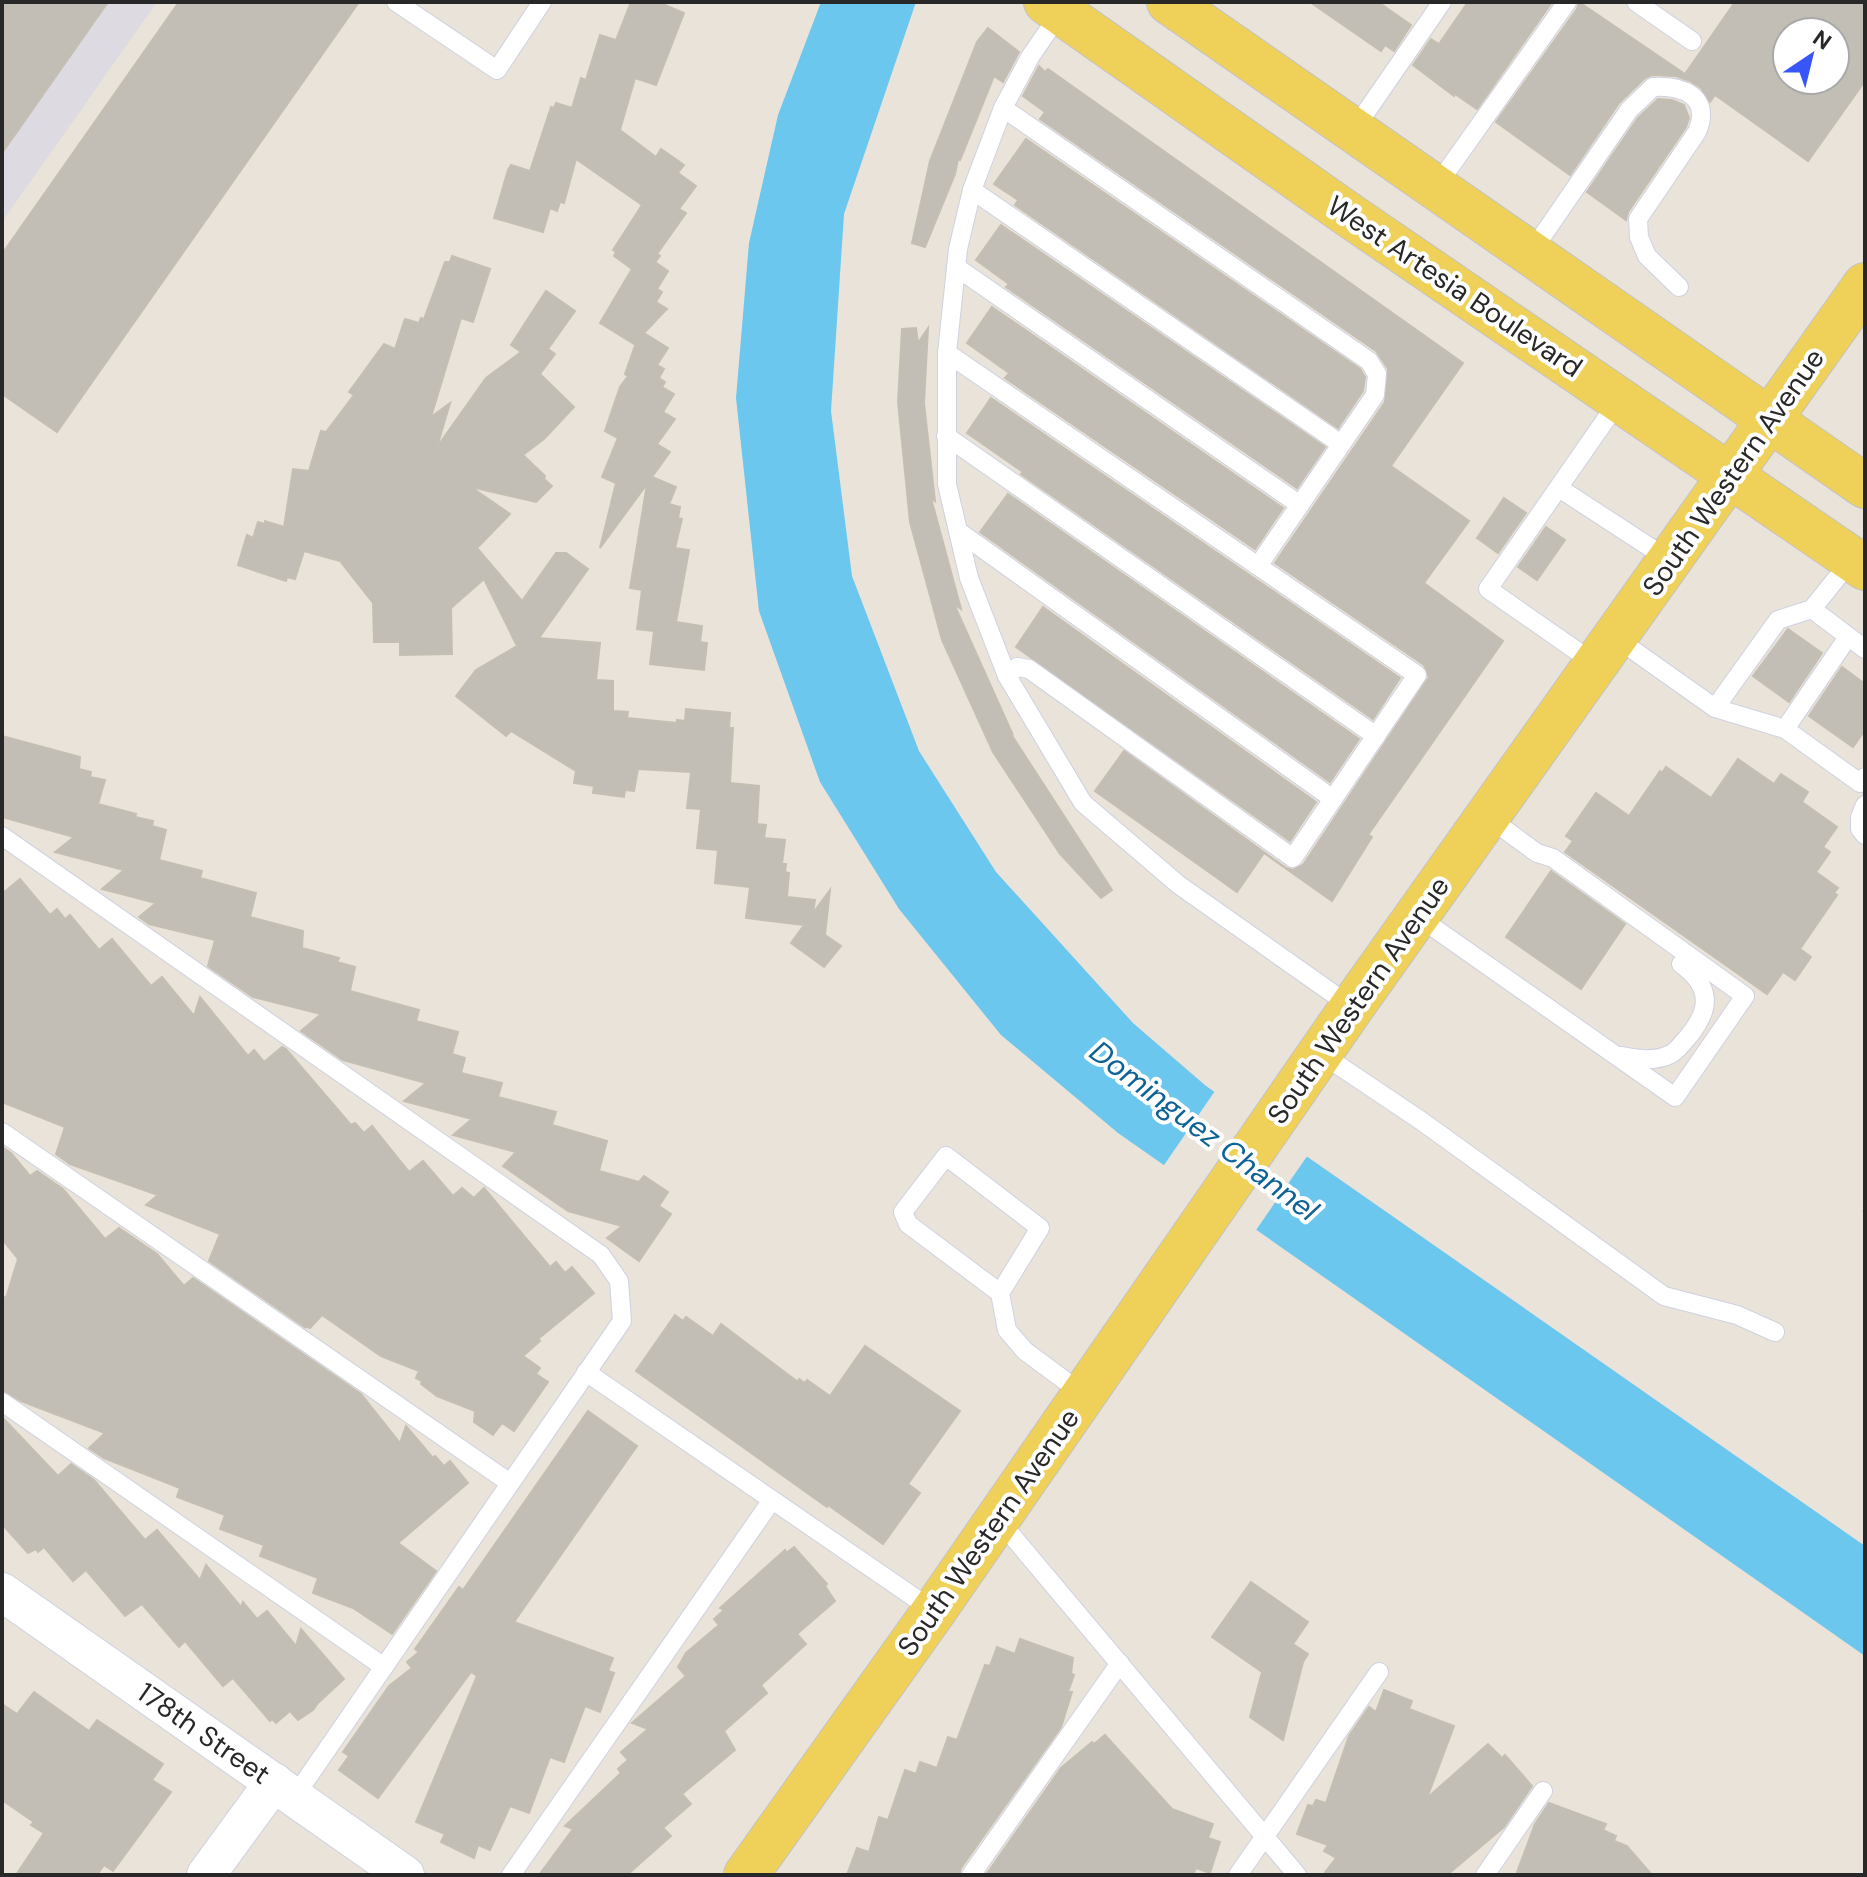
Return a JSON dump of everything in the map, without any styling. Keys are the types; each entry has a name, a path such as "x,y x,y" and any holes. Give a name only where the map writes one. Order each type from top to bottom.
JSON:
{"main road":[{"path":"1169,2 1865,486"},
{"name":"West Artesia Boulevard","path":"1054,7 1349,215 1858,564"},
{"name":"South Western Avenue","path":"746,1875 934,1611 1352,1007 1865,285"}],"street":[{"name":"178th Street","path":"2,1592 405,1875"},
{"path":"206,1875 284,1789"}],"lane":[{"path":"396,2 497,70 542,2"},
{"path":"1353,131 1442,2"},
{"path":"1435,188 1567,2"},
{"path":"1636,2 1692,41"},
{"path":"1054,7 1003,108 972,190 956,267 947,353 947,484 969,578 1007,676 1083,803 1179,885 1352,1007"},
{"path":"1530,254 1629,110 1653,87 1669,86 1694,96 1703,118 1697,132 1638,219 1639,237 1647,256 1679,287"},
{"path":"1003,108 1369,361 1377,374 1375,395 1258,566"},
{"path":"972,190 1341,444"},
{"path":"956,267 1300,505"},
{"path":"947,353 1417,675 1293,858 1029,669 1017,667 1007,676"},
{"path":"1620,399 1488,589 1715,708 1785,729 1860,783 1865,777"},
{"path":"946,436 1376,736"},
{"path":"1559,488 1671,561"},
{"path":"958,531 1333,799"},
{"path":"1715,708 1778,620 1812,609 1858,564"},
{"path":"1812,609 1865,649"},
{"path":"1785,729 1848,637"},
{"path":"1865,805 1860,817 1860,829 1865,835"},
{"path":"1417,916 1675,1097 1745,996 1553,858 1537,853 1489,818"},
{"path":"2,836 601,1255 619,1281 622,1321 384,1667 284,1789"},
{"path":"1537,853 1546,867 1698,977 1705,996 1704,1011 1673,1054 1645,1060 1615,1055"},
{"path":"1320,1053 1420,1120 1664,1296 1737,1315 1775,1332"},
{"path":"2,1132 510,1483"},
{"path":"1000,1293 908,1224 903,1212 946,1156 1040,1228 1000,1293 1007,1330 1025,1351 1083,1394"},
{"path":"586,1372 934,1611"},
{"path":"2,1402 384,1667"},
{"path":"511,1875 772,1500"},
{"path":"998,1519 1297,1875"},
{"path":"971,1875 1120,1663"},
{"path":"1238,1875 1379,1672"},
{"path":"1485,1875 1543,1791"}],"shaded area":[{"path":"2,2 157,2 2,222"}],"water":[{"name":"Dominguez Channel","path":"821,2 916,2 844,214 831,411 852,576 919,751 996,872 1133,1023 1206,1086 1865,1546 1865,1656 1118,1133 1001,1035 899,909 820,782 759,611 736,398 749,243 778,115"}],"pier":[{"path":"1217,1088 1310,1152 1254,1233 1162,1168"}],"building":[{"path":"2,2 108,2 2,153"},
{"path":"179,2 359,2 57,432 2,394 2,254"},
{"path":"631,2 658,2 684,13 656,85 635,78 620,130 656,157 661,149 684,165 678,173 696,186 679,209 686,213 657,254 660,256 655,262 668,271 657,289 662,292 656,302 667,309 644,333 668,348 657,365 664,369 659,378 665,382 662,387 674,394 663,412 675,419 657,444 670,452 652,477 676,487 669,504 680,507 678,518 682,519 675,548 689,550 676,622 702,626 700,642 707,643 704,670 650,664 654,631 637,629 642,590 630,588 647,484 600,548 616,483 602,477 618,438 605,431 620,387 628,376 625,374 637,340 634,344 600,323 632,269 614,256 616,252 613,250 642,205 576,159 564,203 560,202 557,211 550,208 543,232 494,218 511,165 530,171 551,107 554,108 556,103 572,108 581,78 586,80 600,35 616,40"},
{"path":"1310,2 1378,2 1411,25 1394,51 1385,45 1381,51"},
{"path":"1468,2 1552,2 1477,109 1413,65 1431,39 1439,44"},
{"path":"1579,2 1685,74 1735,2 1865,2 1865,81 1808,161 1715,95 1710,102 1701,88 1676,76 1652,75 1645,78 1619,103 1570,175 1496,122"},
{"path":"988,28 1019,52 1003,82 994,76 925,247 912,243 930,161 977,42"},
{"path":"1039,66 1045,72 1048,69 1463,363 1391,466 1469,521 1424,583 1503,641 1368,835 1372,837 1332,901 1264,853 1237,892 1095,791 1124,751 1286,868 1293,870 1303,865 1429,677 1424,665 1275,563 1385,402 1388,369 1376,351 1040,119 1045,112 1023,96"},
{"path":"1658,99 1684,105 1689,118 1628,212 1626,220 1587,192 1638,118"},
{"path":"1026,139 1360,369 1365,377 1363,391 1338,428 1015,205 1018,200 994,184"},
{"path":"1001,225 1325,447 1297,488 1006,287 1009,284 976,260"},
{"path":"452,256 490,269 473,322 461,318 431,417 450,403 437,447 486,378 521,352 511,345 546,291 575,311 548,349 555,354 540,374 574,407 544,439 523,455 552,486 536,502 471,487 510,514 477,548 522,601 556,553 566,553 588,569 539,638 600,643 596,680 613,681 613,711 628,712 627,718 677,723 677,720 685,721 686,709 730,713 729,728 733,728 730,783 759,786 757,824 766,825 764,838 785,840 782,864 786,864 785,872 789,873 787,897 815,900 813,913 830,890 825,935 841,946 824,967 791,943 804,925 746,918 750,887 715,883 718,850 697,848 701,809 687,808 691,772 638,769 634,791 625,790 624,797 593,793 594,786 574,783 576,771 511,731 506,736 456,696 476,670 517,646 484,579 451,608 452,654 400,655 400,642 374,642 373,603 340,561 304,551 295,579 287,577 286,581 238,565 247,535 253,538 258,522 284,527 293,469 309,471 321,431 326,432 354,395 349,392 384,344 395,349 405,319 419,323 421,318 424,319 445,262 450,262"},
{"path":"992,307 1283,508 1255,549 1005,378 1009,373 967,343"},
{"path":"916,328 918,343 928,328 924,403 935,501 931,498 961,609 954,604 1012,733 1009,731 1112,890 1101,898 1060,854 993,752 942,640 910,522 898,402 902,329"},
{"path":"991,398 1400,678 1373,719 1021,474 1023,472 967,433"},
{"path":"1008,494 1359,739 1330,782 980,532"},
{"path":"1504,498 1526,513 1498,553 1477,538"},
{"path":"1546,527 1565,540 1537,580 1518,567"},
{"path":"1043,607 1316,802 1290,841 1016,647"},
{"path":"1788,629 1822,653 1789,702 1753,676"},
{"path":"1842,667 1865,684 1865,730 1853,747 1809,716"},
{"path":"2,736 80,757 79,769 91,772 90,777 105,780 98,804 136,814 135,817 153,821 152,826 166,830 159,860 202,871 200,878 256,893 250,917 303,931 302,948 339,958 337,962 355,967 350,991 419,1010 416,1021 458,1032 452,1054 465,1058 461,1073 502,1083 498,1097 556,1112 552,1125 607,1141 599,1171 639,1182 644,1176 668,1192 659,1206 671,1214 639,1261 607,1238 622,1226 568,1211 503,1166 516,1152 453,1135 472,1119 404,1101 426,1083 343,1060 301,1031 321,1014 253,997 208,966 215,940 149,924 139,917 156,903 102,889 124,870 55,852 74,837 2,817"},
{"path":"1738,759 1774,784 1781,774 1808,792 1802,802 1837,827 1823,847 1830,852 1816,872 1838,888 1834,893 1837,895 1800,949 1811,957 1795,980 1783,972 1767,994 1565,852 1573,841 1566,836 1596,793 1629,816 1666,767 1711,798"},
{"path":"1551,871 1625,924 1581,989 1506,937"},
{"path":"20,879 50,915 57,909 65,919 70,915 99,950 112,939 151,986 162,977 194,1016 200,997 248,1056 254,1050 264,1062 282,1047 286,1049 351,1125 355,1123 364,1133 372,1126 409,1172 423,1161 453,1196 462,1188 474,1198 484,1188 550,1267 556,1262 565,1273 572,1267 594,1293 538,1339 540,1341 523,1356 540,1368 536,1374 548,1382 514,1431 502,1423 493,1435 474,1422 475,1411 437,1396 421,1384 422,1381 416,1378 419,1371 381,1356 322,1315 310,1328 306,1328 209,1261 220,1234 146,1205 158,1195 70,1164 56,1154 65,1127 2,1102 2,894"},
{"path":"2,1147 30,1176 37,1171 63,1189 105,1239 119,1228 157,1254 184,1286 193,1278 361,1394 400,1443 406,1426 433,1458 435,1456 444,1466 450,1461 468,1483 398,1543 436,1571 392,1634 353,1608 313,1593 318,1578 260,1556 264,1545 220,1529 225,1515 177,1497 180,1488 104,1458 89,1448 105,1433 21,1401 2,1390 2,1296 6,1298 18,1259 2,1239"},
{"path":"675,1315 683,1321 686,1317 713,1336 721,1324 798,1382 799,1379 805,1383 807,1380 830,1396 865,1346 960,1411 908,1484 920,1493 883,1544 636,1371"},
{"path":"588,1411 637,1446 514,1622 613,1658 608,1671 614,1673 600,1712 585,1706 564,1762 550,1757 529,1813 510,1806 490,1850 478,1845 474,1858 441,1842 445,1834 416,1822 477,1676 471,1672 378,1798 339,1770 349,1756 343,1752 389,1686 412,1668 407,1662 419,1652 415,1649 459,1587 463,1590"},
{"path":"2,1417 58,1476 71,1464 94,1480 145,1540 157,1530 200,1580 206,1565 241,1607 243,1602 257,1619 267,1611 296,1646 301,1629 344,1679 313,1710 298,1720 290,1711 276,1723 272,1719 270,1721 233,1678 223,1686 185,1641 179,1647 142,1604 125,1616 86,1570 73,1581 44,1547 38,1552 36,1549 28,1553 2,1524"},
{"path":"794,1547 827,1584 825,1586 835,1601 797,1634 806,1644 761,1685 767,1693 724,1731 735,1750 682,1794 691,1804 663,1828 671,1836 627,1875 539,1875 573,1829 565,1826 621,1773 618,1769 628,1760 621,1752 648,1729 632,1723 686,1676 678,1667 686,1653 719,1625 714,1619 724,1610 720,1608 785,1550 786,1553"},
{"path":"1251,1582 1308,1622 1293,1644 1308,1654 1303,1662 1283,1740 1250,1717 1262,1672 1212,1637"},
{"path":"1020,1639 1073,1658 1071,1674 1074,1675 1068,1692 1072,1692 1061,1727 959,1875 847,1875 857,1848 869,1852 879,1817 888,1820 905,1770 916,1774 920,1762 937,1768 948,1737 957,1740 985,1665 990,1666 997,1647 1015,1654"},
{"path":"1384,1690 1412,1701 1409,1709 1454,1726 1427,1798 1488,1744 1502,1758 1505,1755 1532,1786 1504,1827 1447,1875 1323,1875 1336,1858 1324,1851 1328,1845 1297,1834 1308,1805 1313,1806 1316,1800 1326,1803 1349,1736 1369,1707 1376,1712"},
{"path":"34,1692 89,1731 97,1720 163,1764 152,1780 171,1792 113,1871 104,1865 97,1875 16,1875 44,1833 31,1825 34,1822 2,1800 2,1704 17,1714"},
{"path":"1105,1735 1172,1809 1213,1824 1208,1838 1220,1842 1210,1873 1196,1868 1193,1875 986,1875 1061,1768"},
{"path":"1549,1803 1606,1824 1603,1830 1616,1836 1614,1841 1627,1846 1652,1875 1516,1875 1535,1824"}]}
